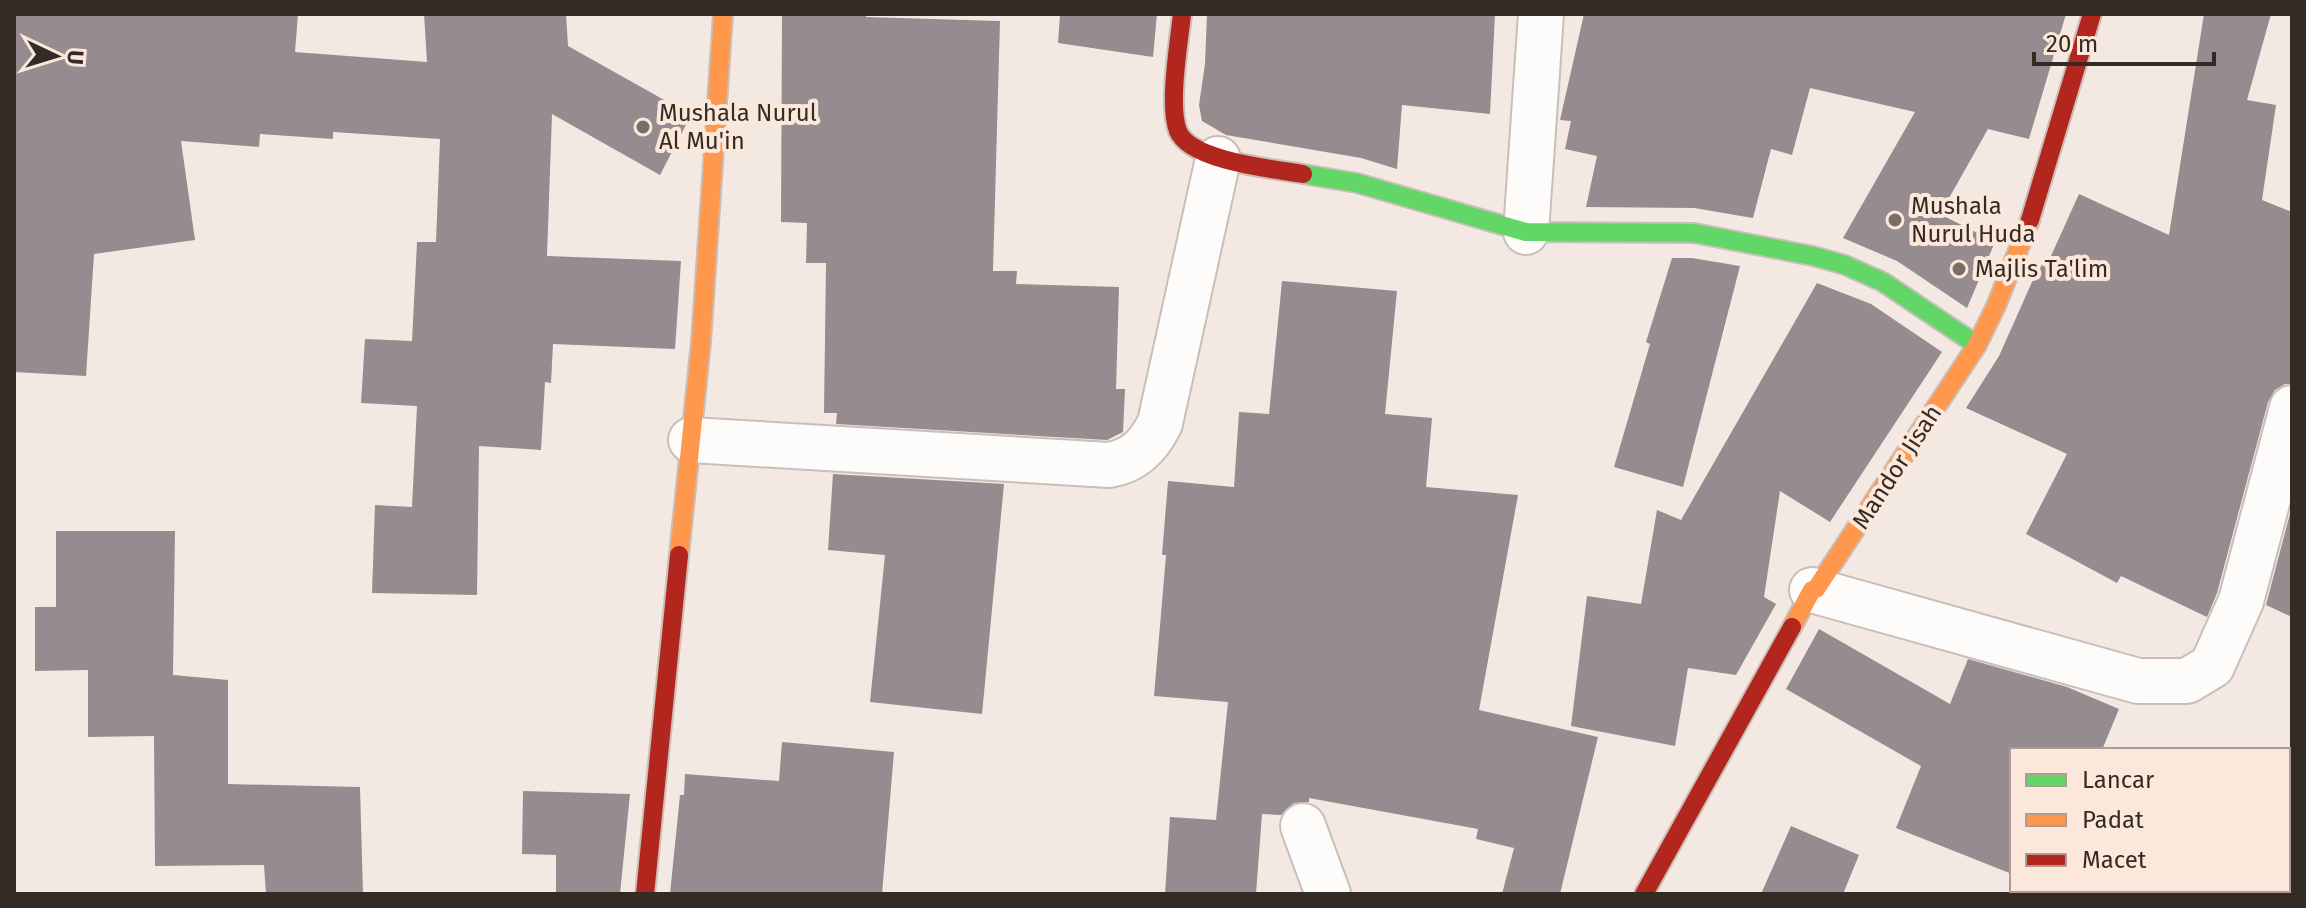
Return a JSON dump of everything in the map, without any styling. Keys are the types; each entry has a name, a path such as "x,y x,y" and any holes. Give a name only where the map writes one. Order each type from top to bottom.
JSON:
{"street":[{"path":"645,894 703,326 723,14"},
{"path":"1182,14 1174,106 1178,131 1185,141 1218,159 1357,183 1526,232 1694,233 1813,256 1845,265 1883,282 1977,345"},
{"path":"1526,232 1541,14"},
{"name":"Mandor Jisah","path":"1644,894 1812,590 1816,589 1833,564 1977,345 2028,228 2092,14"},
{"path":"691,440 1109,465 1127,460 1146,446 1160,423 1218,159"},
{"path":"1812,590 2138,681 2187,681 2212,666 2241,601 2292,408"},
{"path":"1303,826 1328,894"}],"building":[{"path":"14,14 298,14 295,52 427,62 424,14 566,14 568,46 691,115 660,175 552,114 547,256 681,261 675,349 553,344 551,383 545,382 541,450 479,446 477,595 372,593 375,505 412,507 417,406 361,403 365,339 412,341 417,242 436,242 440,139 333,132 333,139 260,134 259,147 181,141 195,240 94,254 86,376 14,372"},
{"path":"782,14 866,14 866,17 1000,21 993,271 1017,271 1016,284 1119,287 1116,389 1125,389 1123,432 1107,440 836,424 837,413 824,413 826,263 806,263 807,223 781,222"},
{"path":"1060,14 1157,14 1153,57 1058,43"},
{"path":"1207,14 1495,14 1490,114 1402,105 1397,169 1361,158 1226,135 1202,121 1199,105"},
{"path":"1584,14 2066,14 2029,139 1988,129 1940,214 1995,242 1967,308 1897,261 1843,238 1915,112 1810,88 1792,155 1771,149 1753,218 1694,208 1586,207 1597,156 1565,149 1571,121 1560,120"},
{"path":"2204,14 2271,14 2247,100 2276,105 2262,200 2292,212 2292,384 2275,390 2268,402 2217,593 2207,617 2121,576 2117,583 2026,534 2067,454 1966,408 1999,356 2040,264 2046,267 2079,194 2169,235"},
{"path":"1672,258 1740,266 1683,487 1614,467 1650,344 1646,342"},
{"path":"1282,281 1397,291 1385,414 1432,418 1426,487 1518,495 1479,710 1598,737 1560,894 1502,894 1514,848 1476,839 1478,829 1309,798 1309,802 1294,803 1281,815 1262,814 1256,894 1165,894 1170,817 1216,820 1228,702 1154,696 1166,555 1162,555 1168,481 1234,487 1239,412 1269,414"},
{"path":"1817,283 1871,304 1942,352 1830,522 1780,491 1764,597 1776,604 1736,675 1688,668 1675,746 1571,726 1587,596 1641,604 1657,510 1681,520"},
{"path":"833,474 1004,484 982,714 870,702 885,555 828,550"},
{"path":"2292,506 2292,617 2266,605"},
{"path":"56,531 175,531 173,675 228,680 228,784 360,787 363,894 266,894 264,865 155,866 154,736 88,737 88,670 35,671 35,607 56,607"},
{"path":"1819,629 1950,704 1968,659 2067,687 2119,709 2103,748 2010,748 2010,873 1896,828 1921,766 1786,689"},
{"path":"782,742 894,752 882,894 670,894 685,774 779,781"},
{"path":"523,791 630,794 620,894 556,894 556,855 522,854"},
{"path":"1791,826 1859,855 1843,894 1761,894"}],"traffic: fast":[{"path":"1303,174 1357,183 1526,232 1694,233 1813,256 1845,265 1883,282 1977,345"}],"traffic: slow":[{"path":"679,555 701,342 723,14"},
{"path":"1792,627 1812,590 1816,589 1977,345 2030,220"}],"traffic: jam":[{"path":"1182,14 1175,74 1174,106 1178,131 1199,150 1215,156 1303,174"},
{"path":"2030,220 2092,14"},
{"path":"645,894 679,555"},
{"path":"1644,894 1792,627"}],"place":[{"name":"Mushala Nurul Al Mu'in","path":"643,127"},
{"name":"Mushala Nurul Huda","path":"1895,220"},
{"name":"Majlis Ta'lim","path":"1959,269"}]}
